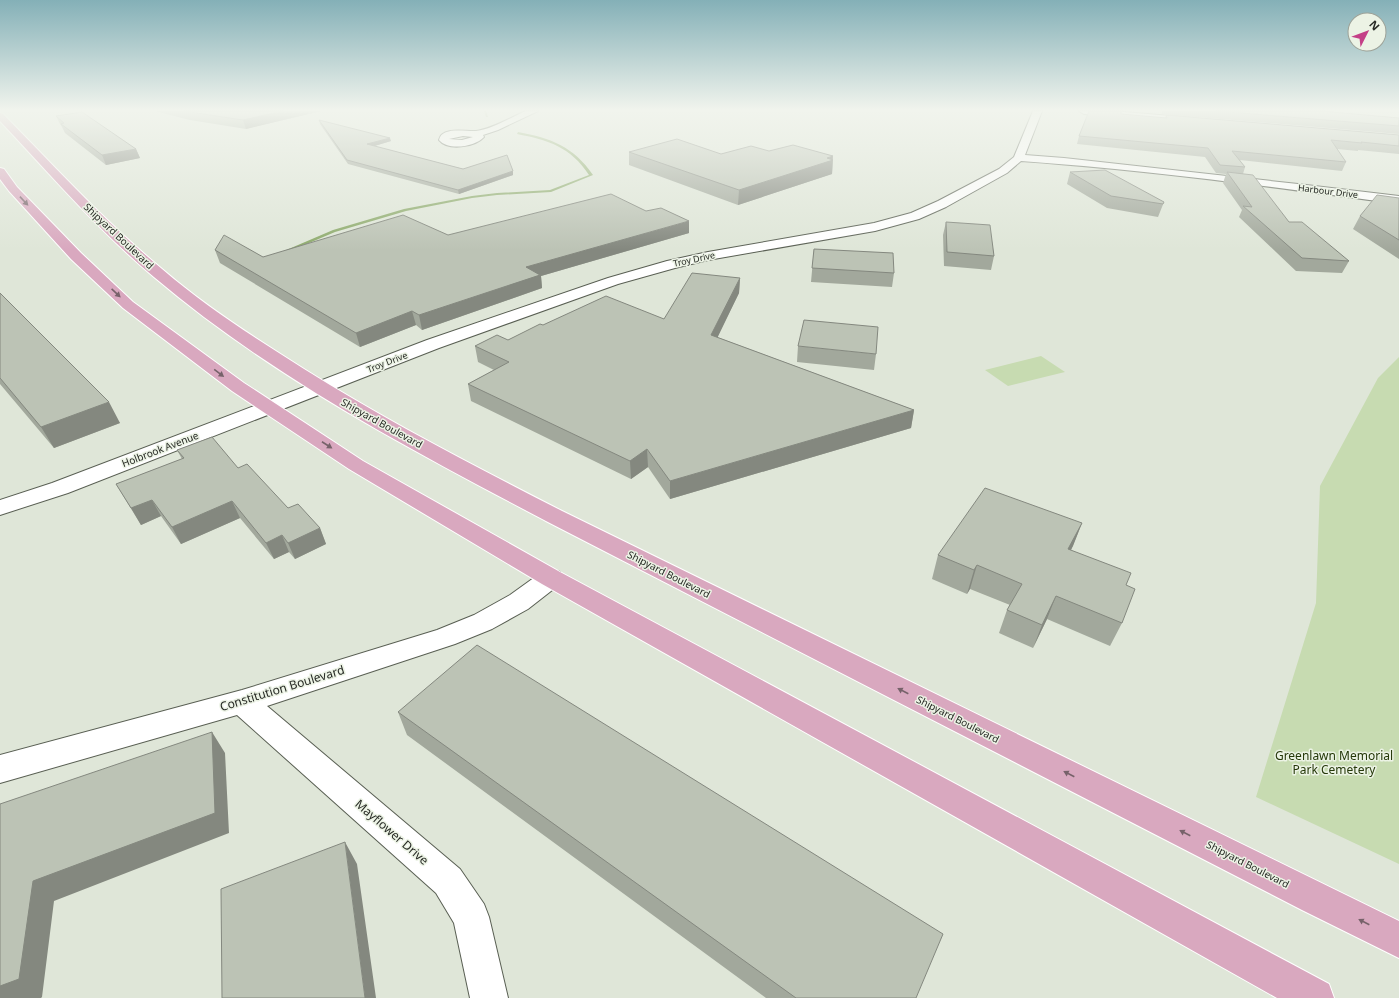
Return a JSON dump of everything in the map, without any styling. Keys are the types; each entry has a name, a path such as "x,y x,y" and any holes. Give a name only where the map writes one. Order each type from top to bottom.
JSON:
{"main road":[{"name":"Shipyard Boulevard","path":"40,158 91,211 147,263 180,291 218,319 320,387 383,425 615,547 1399,940"},
{"path":"0,171 13,189 76,256 128,305 238,387 356,465 551,578 1315,998"}],"street":[{"name":"Troy Drive","path":"320,387 433,344 645,271 708,256 875,227 915,216 942,204 1003,171 1016,158"},
{"name":"Harbour Drive","path":"1046,158 1064,161 1298,187 1399,200"},
{"path":"1070,158 1375,186"},
{"name":"Holbrook Avenue","path":"0,508 60,488 320,387"},
{"name":"Constitution Boulevard","path":"0,769 242,702 446,638 483,622 519,602 551,578"},
{"name":"Mayflower Drive","path":"242,702 448,881 470,917 489,998"}],"green space":[{"path":"1041,356 1065,372 1008,386 985,370"},
{"name":"Greenlawn Memorial Park Cemetery","path":"1399,357 1399,864 1256,797 1316,603 1320,486 1378,378"}],"building":[{"path":"345,158 419,158 463,169 499,158 508,158 513,171 458,190 347,160"},
{"path":"645,158 828,158 827,158 833,160 739,190"},
{"path":"1215,158 1237,158 1245,167 1220,165"},
{"path":"1300,158 1343,158 1346,162"},
{"path":"1105,170 1164,202 1163,204 1111,196 1070,172"},
{"path":"1227,172 1253,175 1289,222 1302,222 1349,261 1302,258 1243,206 1252,207"},
{"path":"611,194 646,211 661,208 689,221 526,267 540,275 419,315 412,311 356,333 215,250 224,235 263,257 403,215 448,235"},
{"path":"1377,195 1399,198 1399,240 1360,216"},
{"path":"946,222 990,225 994,256 947,252"},
{"path":"814,249 893,253 894,273 812,268"},
{"path":"692,273 740,278 711,335 914,410 670,481 647,449 630,461 468,384 509,362 475,346 497,335 508,340 540,324 543,325 606,296 664,319"},
{"path":"0,293 109,402 41,427 0,378"},
{"path":"804,320 878,327 876,354 798,346"},
{"path":"212,437 238,468 247,464 288,508 298,504 320,528 288,543 282,535 266,543 232,501 172,527 152,500 131,508 116,484 184,458 177,450"},
{"path":"985,488 1082,523 1068,549 1131,573 1126,585 1135,589 1122,623 1056,596 1042,625 1007,610 1022,584 977,565 974,570 938,555"},
{"path":"477,645 943,934 916,998 796,998 398,712"},
{"path":"212,732 215,813 33,881 19,979 0,986 0,804"},
{"path":"345,842 365,998 222,998 221,889"}],"waterway":[{"path":"286,251 334,231 405,210 472,197 551,191 591,175 577,158"}]}
